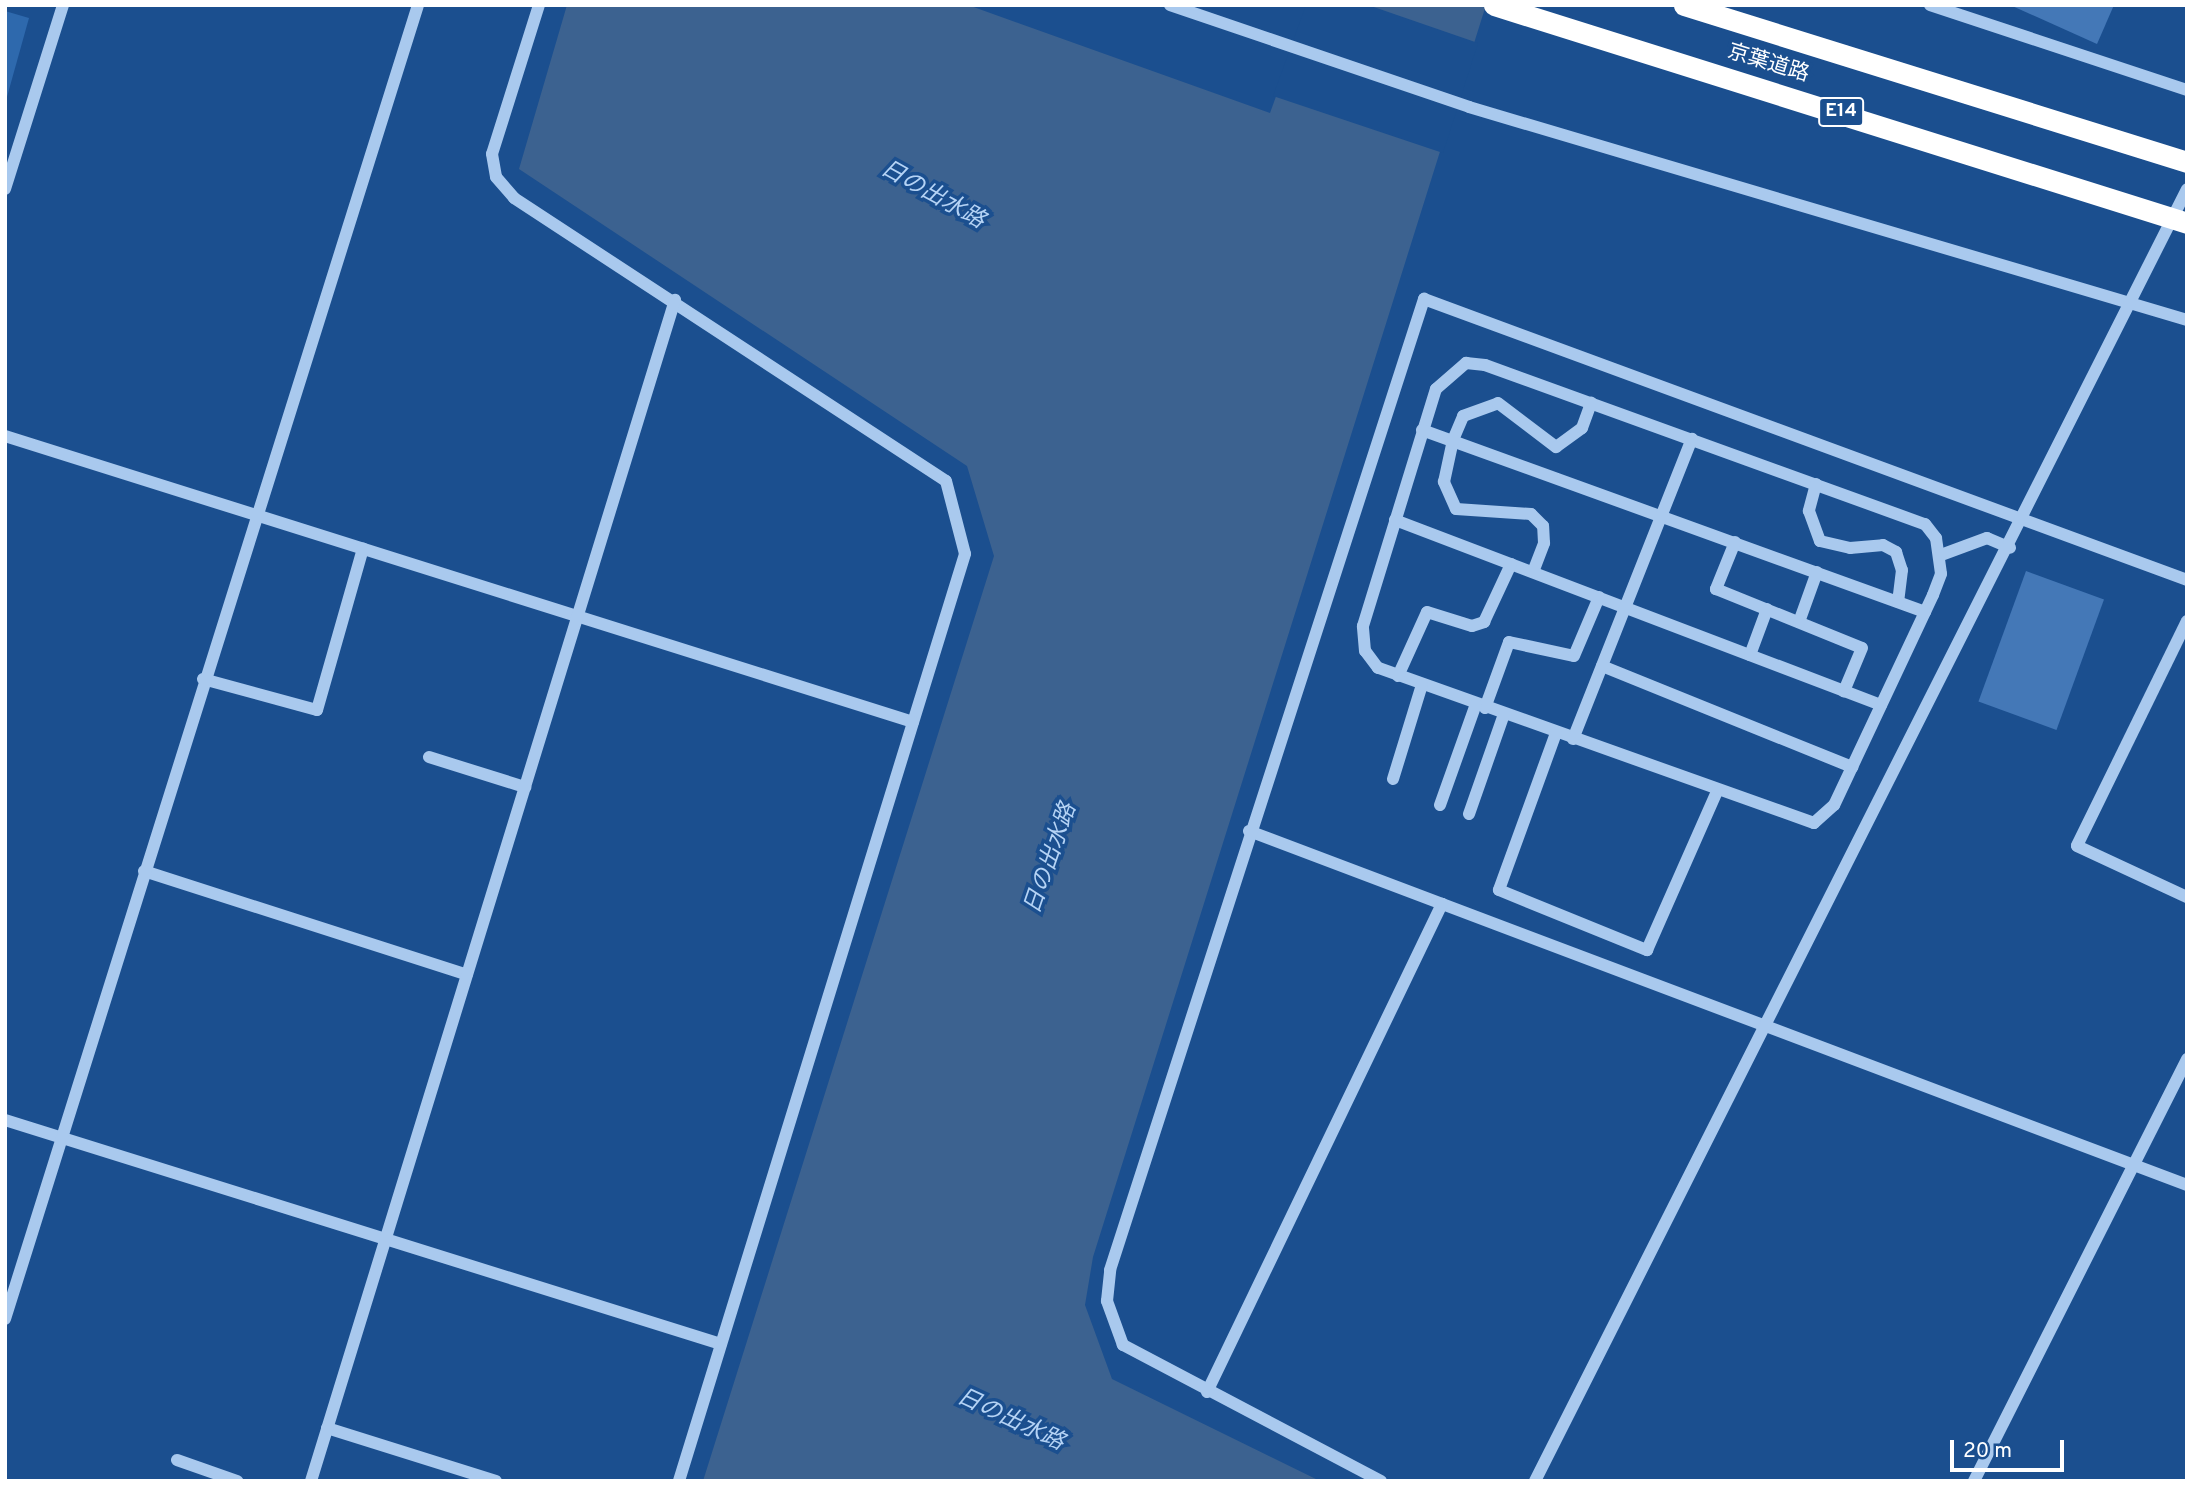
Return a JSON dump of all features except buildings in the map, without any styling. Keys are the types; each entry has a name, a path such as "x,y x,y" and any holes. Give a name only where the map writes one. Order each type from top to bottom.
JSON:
{"highway":[{"name":"京葉道路","path":"1494,5 2187,223"},
{"name":"京葉道路","path":"1684,5 2187,162"}],"street":[{"path":"5,189 63,5"},
{"path":"5,1320 254,514 418,5"},
{"path":"539,5 492,154 496,177 514,198 675,300 946,481 965,554 679,1481"},
{"path":"1170,5 1275,44 1469,107 2124,307 2187,320"},
{"path":"1930,5 2187,90"},
{"path":"1535,1481 2010,548 2124,307 2187,189"},
{"path":"1381,1481 1207,1392 1123,1345 1107,1301 1110,1270 1249,831 1424,299 2187,580"},
{"path":"311,1481 675,300"},
{"path":"1466,363 1591,402 1924,524 1941,555 1941,574 1834,805 1814,823 1717,791 1378,668 1365,652 1363,626 1422,430 1436,389 1466,363"},
{"path":"1533,572 1544,543 1543,526 1531,514 1456,509 1444,482 1452,440 1463,416 1480,404 1498,402 1556,447 1582,428 1591,402"},
{"path":"1422,430 1662,514 1924,612"},
{"path":"5,436 914,722"},
{"path":"1573,739 1692,439"},
{"path":"1816,484 1809,511 1820,541 1850,548 1883,545 1896,552 1902,570 1898,602"},
{"path":"1395,520 1881,705"},
{"path":"1941,555 1987,538 2010,548"},
{"path":"1735,542 1716,589 1862,648 1844,691"},
{"path":"203,679 317,710 363,548"},
{"path":"1398,676 1427,612 1472,626 1485,622 1511,564"},
{"path":"1799,622 1817,572"},
{"path":"1440,805 1509,642 1574,656 1599,597"},
{"path":"1750,655 1767,609"},
{"path":"2187,621 2077,846 2187,897"},
{"path":"1602,666 1852,767"},
{"path":"1393,779 1422,685"},
{"path":"1469,814 1504,714"},
{"path":"1556,733 1499,890 1647,950 1717,791"},
{"path":"429,757 526,787"},
{"path":"1249,831 2187,1185"},
{"path":"144,871 467,975"},
{"path":"1207,1392 1442,904"},
{"path":"1974,1481 2187,1059"},
{"path":"5,1120 721,1344"},
{"path":"327,1428 496,1481"},
{"path":"177,1460 237,1481"}],"shaded area":[{"path":"5,11 29,18 5,104"}],"water":[{"name":"日の出水路","path":"567,5 968,5 1270,113 1309,5 1486,5 1093,1257 1085,1305 1112,1379 1320,1481 703,1481 994,556 967,466 519,169"}],"pier":[{"path":"1306,5 1368,5 1478,43 1443,153 1273,96"}]}
